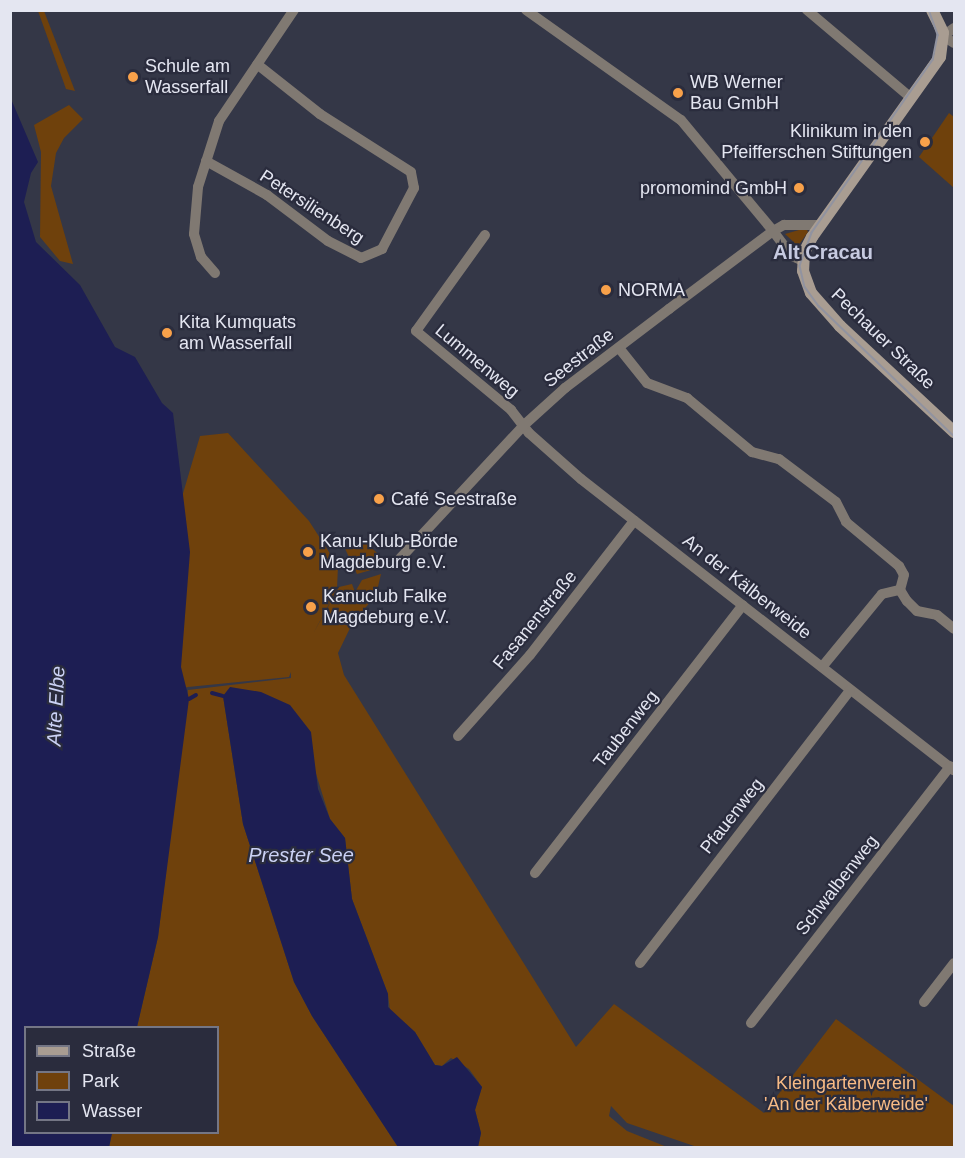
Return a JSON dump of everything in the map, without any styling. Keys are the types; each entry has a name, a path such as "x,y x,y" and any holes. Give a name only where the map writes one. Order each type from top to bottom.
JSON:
{"main road":[{"path":"803,261 821,225 940,57 943,36 932,10"},
{"name":"Pechauer Straße","path":"803,261 806,281 821,305 954,432"}],"street":[{"path":"215,273 199,252 193,227 194,205 206,161 219,121 294,10"},
{"path":"526,10 681,120 792,256 803,261"},
{"path":"807,10 911,98"},
{"path":"954,28 943,36 954,43"},
{"name":"Petersilienberg","path":"206,161 267,195 328,241 361,258 382,249 393,229 414,188 411,172 320,114 257,64"},
{"path":"773,231 784,225 821,225"},
{"name":"Seestraße","path":"394,565 523,426 619,348 773,231"},
{"name":"Lummenweg","path":"484,236 416,331 511,410 523,426"},
{"path":"619,348 647,383 687,398 752,452 779,459 836,502 846,522 899,566 904,575 900,590"},
{"name":"An der Kälberweide","path":"523,426 634,520 952,768"},
{"name":"Fasanenstraße","path":"458,736 530,655 634,520"},
{"path":"900,590 917,611 937,615 954,628"},
{"path":"822,667 882,594 900,590"},
{"name":"Taubenweg","path":"535,873 743,605"},
{"name":"Pfauenweg","path":"640,963 850,690"},
{"name":"Schwalbenweg","path":"751,1023 952,768"},
{"path":"924,1002 954,963"}],"green space":[{"path":"38,11 44,11 75,91 66,89"},
{"path":"69,105 83,119 64,138 56,153 51,186 73,264 60,261 40,237 41,152 34,125"},
{"path":"949,113 954,117 954,188 919,157"},
{"path":"806,228 808,232 798,246 785,234"},
{"name":"Kleingartenverein 'An der Kälberweide'","path":"228,433 309,521 338,566 337,589 313,634 339,587 352,584 355,592 362,580 381,574 376,595 352,624 338,653 344,675 576,1047 614,1004 764,1113 836,1019 954,1106 954,1147 697,1147 627,1123 611,1106 609,1116 627,1131 667,1147 478,1147 481,1133 475,1110 482,1087 469,1069 451,1058 442,1066 435,1065 415,1032 390,1011 388,994 352,899 345,838 330,819 313,764 223,696 243,824 294,982 312,1016 398,1147 109,1148 112,1134 219,1134 219,1026 137,1026 158,937 188,690 291,678 291,672 289,677 188,687 165,693 176,517 200,436"},
{"path":"339,536 363,540 377,553 378,568 357,574"}],"water":[{"name":"Alte Elbe","path":"11,99 38,162 31,173 24,202 36,242 80,285 115,347 135,357 162,403 173,413 190,552 181,667 189,699 158,937 137,1026 24,1026 24,1134 112,1134 109,1147 11,1147"},
{"name":"Prester See","path":"230,687 261,692 290,705 311,732 318,789 330,819 345,838 352,899 388,994 388,1007 415,1032 435,1065 442,1066 457,1057 482,1087 475,1110 481,1133 478,1147 398,1147 312,1016 294,982 243,824 223,696"}],"waterway":[{"path":"212,693 223,696"},
{"path":"189,699 196,695"}],"tram line":[{"path":"929,10 938,35 933,60 812,233 800,266 805,287 819,306 954,436"}],"place":[{"name":"Schule am Wasserfall","path":"133,77"},
{"name":"WB Werner Bau GmbH","path":"678,93"},
{"name":"Klinikum in den Pfeifferschen Stiftungen","path":"925,142"},
{"name":"promomind GmbH","path":"799,188"},
{"name":"NORMA","path":"606,290"},
{"name":"Kita Kumquats am Wasserfall","path":"167,333"},
{"name":"Café Seestraße","path":"379,499"},
{"name":"Kanu-Klub-Börde Magdeburg e.V.","path":"308,552"},
{"name":"Kanuclub Falke Magdeburg e.V.","path":"311,607"}],"district":[{"name":"Alt Cracau","path":"823,252"}]}
